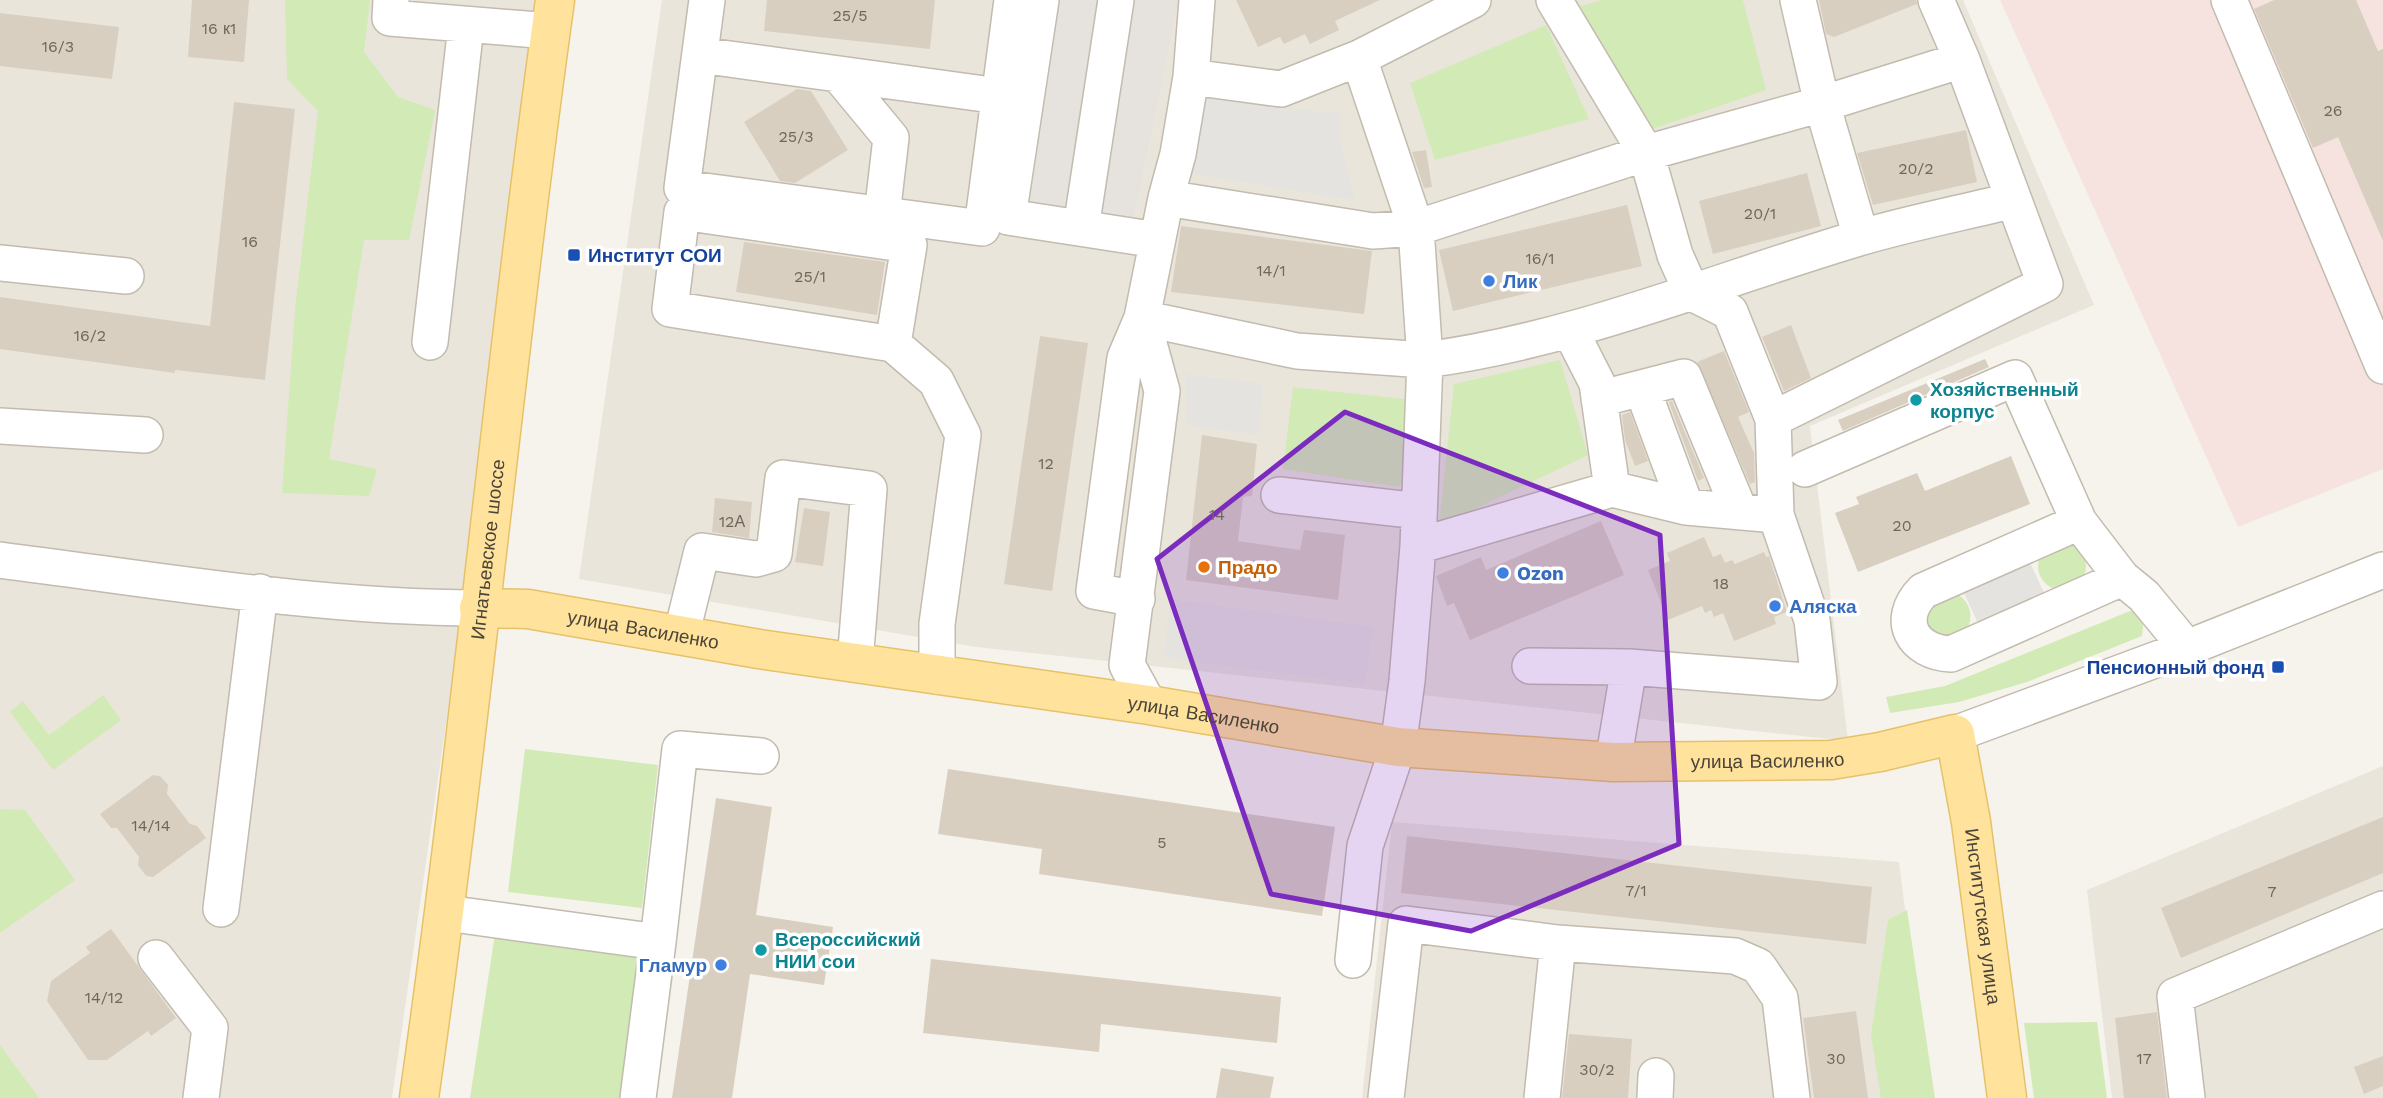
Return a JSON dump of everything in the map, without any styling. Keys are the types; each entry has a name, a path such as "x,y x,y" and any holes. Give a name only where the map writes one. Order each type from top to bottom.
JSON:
{"main road":[{"name":"Игнатьевское шоссе","path":"419,1098 446,913 479,608 552,15"},
{"name":"улица Василенко","path":"479,608 528,609 681,636 937,676 1149,705 1398,747 1613,762 1831,760 1880,752 1955,734"},
{"name":"Институтская улица","path":"1955,734 1971,822 2007,1098"}],"street":[{"path":"391,0 390,18 466,26 552,15"},
{"path":"707,0 682,188 982,228 1012,0"},
{"path":"1041,0 1008,217 1157,240"},
{"path":"1082,228 1116,0"},
{"path":"1149,705 1127,665 1162,391 1142,318 1166,198 1178,154 1191,77 1197,0"},
{"path":"1191,77 1281,89 1359,58 1473,0"},
{"path":"1530,666 1629,667 1819,682 1812,620 1776,515 1773,419 1730,312 1692,293 1675,255 1646,153 1554,0"},
{"path":"1798,0 1822,104 1861,237"},
{"path":"1773,419 2045,284 1962,60 1936,0"},
{"path":"2230,0 2383,366"},
{"path":"430,342 466,26"},
{"path":"700,55 999,96"},
{"path":"1353,960 1365,846 1398,747 1418,546 1425,360 1416,228 1359,58"},
{"path":"1166,198 1373,231 1416,228 1646,153 1822,104 1962,60"},
{"path":"838,74 891,138 882,215"},
{"path":"1142,318 1297,351 1425,360 1465,355 1571,332 1861,237 2014,200"},
{"path":"893,344 909,246 682,212 670,309 893,344 936,381 963,435 937,624 937,676"},
{"path":"0,263 126,276"},
{"path":"1571,332 1597,383 1612,489"},
{"path":"1599,399 1684,377 1740,512"},
{"path":"1805,469 2015,378 2079,522 2122,578 2144,596 2187,648"},
{"path":"1642,388 1686,507"},
{"path":"0,426 145,435"},
{"path":"681,636 692,579 702,551 756,559 774,554 783,478 869,489 855,662"},
{"path":"1418,546 1612,489 1686,507 1776,515"},
{"path":"1279,495 1419,511"},
{"path":"2079,522 1923,591 1911,604 1909,620 1913,635 1923,647 1935,653 1951,654 2122,578"},
{"name":"улица Василенко","path":"0,560 260,592 423,608 479,608"},
{"name":"улица Василенко","path":"1955,734 2187,648 2383,570"},
{"path":"221,909 260,592"},
{"path":"1613,762 1629,667"},
{"path":"638,1098 680,748 761,757"},
{"path":"2187,1098 2175,996 2383,909"},
{"path":"446,913 658,942"},
{"path":"1387,1098 1406,924 1558,943 1735,956 1758,965 1780,998 1792,1098"},
{"path":"1542,1098 1558,943"},
{"path":"156,958 210,1028 201,1098"}],"highlighted area":[{"path":"1345,412 1660,535 1679,844 1471,931 1271,894 1157,559"}],"shaded area":[{"path":"0,0 537,0 457,647 392,1098 0,1098"},
{"path":"662,0 1035,0 1130,240 1179,0 1963,0 2094,305 1810,426 1848,741 976,647 579,579"},
{"path":"1035,0 1179,0 1130,240 1004,222"},
{"path":"2000,0 2383,0 2383,469 2238,527"},
{"path":"1206,88 1297,110 1340,112 1339,138 1355,200 1191,174 1194,117"},
{"path":"1186,374 1263,384 1259,435 1187,425"},
{"path":"2019,539 2054,614 1988,645 1953,569"},
{"path":"1170,599 1373,627 1365,684 1164,658"},
{"path":"2383,766 2383,1098 2112,1098 2087,890"},
{"path":"1392,822 1899,862 1929,1098 1362,1098"}],"green space":[{"path":"285,0 370,0 364,52 398,97 435,110 409,240 364,240 329,459 377,469 369,496 282,493 295,310 318,111 287,79"},
{"path":"1602,0 1743,0 1766,90 1641,133 1578,7"},
{"path":"1546,25 1589,119 1435,160 1410,83"},
{"path":"1560,360 1588,455 1439,526 1454,384"},
{"path":"1293,387 1413,400 1400,487 1283,469"},
{"path":"2062,542 2071,543 2079,549 2085,557 2085,575 2079,583 2071,589 2062,590 2053,589 2045,583 2039,575 2038,566 2039,557 2045,549 2053,543"},
{"path":"1951,591 1967,604 1970,615 1968,628 1964,634 1932,639 1920,610"},
{"path":"2135,609 2143,625 2142,636 2027,682 1959,702 1890,713 1886,697 1945,686"},
{"path":"103,695 121,720 53,770 10,712 23,701 49,735"},
{"path":"525,749 658,765 642,908 508,892"},
{"path":"0,809 25,810 75,880 0,933"},
{"path":"1907,910 1935,1098 1881,1098 1871,1035 1888,920"},
{"path":"496,927 644,951 623,1098 470,1098"},
{"path":"2097,1022 2107,1098 2034,1098 2024,1023"},
{"path":"0,1045 39,1098 0,1098"}],"building":[{"path":"192,0 249,0 244,62 188,57"},
{"path":"767,0 935,0 930,49 764,31"},
{"path":"1236,0 1380,0 1335,21 1339,30 1310,44 1305,34 1284,44 1280,37 1258,47"},
{"path":"1819,0 1916,0 1917,4 1834,37 1826,34"},
{"path":"2274,0 2356,0 2378,51 2383,49 2383,241 2338,137 2313,148 2254,9"},
{"path":"0,13 119,27 112,79 0,66"},
{"path":"797,89 811,91 848,150 795,183 780,181 744,122"},
{"path":"234,102 295,109 265,380 175,370 175,373 0,349 0,297 210,326"},
{"path":"1966,130 1977,182 1873,205 1857,153"},
{"path":"1426,150 1432,187 1424,188 1412,152"},
{"path":"1807,173 1821,226 1713,254 1699,201"},
{"path":"1627,205 1642,266 1453,311 1439,250"},
{"path":"1181,226 1372,251 1364,314 1171,292"},
{"path":"744,242 885,262 877,315 736,292"},
{"path":"1791,325 1811,378 1784,391 1762,337"},
{"path":"1040,336 1088,343 1052,591 1004,584"},
{"path":"1724,351 1749,412 1738,417 1754,453 1755,482 1750,484 1697,362"},
{"path":"1985,359 1989,367 1843,431 1838,420"},
{"path":"1672,401 1704,478 1698,481 1669,402"},
{"path":"1630,412 1648,461 1635,466 1625,440 1622,415"},
{"path":"1202,435 1257,444 1252,496 1243,497 1238,541 1300,550 1304,530 1345,535 1338,600 1186,580"},
{"path":"2011,456 2030,504 1858,572 1835,513 1859,504 1856,497 1917,473 1925,491"},
{"path":"715,498 752,502 749,538 712,532"},
{"path":"804,508 830,512 823,566 795,562"},
{"path":"1601,521 1624,575 1470,640 1454,603 1447,606 1436,576 1481,557 1486,570"},
{"path":"1704,537 1713,557 1721,554 1725,563 1732,560 1735,564 1764,552 1766,557 1769,556 1787,612 1774,617 1776,624 1734,641 1723,613 1714,617 1711,610 1705,613 1702,606 1668,620 1648,570 1670,561 1667,553"},
{"path":"948,769 1335,827 1322,916 1039,874 1042,849 938,834"},
{"path":"153,775 160,776 168,785 167,794 190,824 197,826 206,838 153,877 146,876 138,865 139,857 117,828 111,828 100,814"},
{"name":"Всероссийский НИИ сои","path":"716,798 772,807 756,915 833,927 824,985 750,974 732,1098 672,1098"},
{"path":"2383,817 2383,873 2181,958 2161,908"},
{"path":"1407,836 1872,887 1866,944 1401,893"},
{"path":"111,929 176,1018 151,1036 148,1031 107,1060 88,1060 47,1001 51,981 90,953 86,947"},
{"path":"931,959 1281,997 1277,1043 1101,1024 1099,1052 923,1033"},
{"path":"1856,1011 1868,1098 1814,1098 1803,1018"},
{"path":"2157,1012 2167,1098 2124,1098 2115,1018"},
{"path":"1569,1034 1632,1039 1628,1098 1562,1098"},
{"path":"2383,1056 2383,1086 2364,1094 2354,1067"},
{"path":"1221,1068 1274,1077 1270,1098 1216,1098"}],"place":[{"name":"Институт СОИ","path":"574,255"},
{"name":"Лик","path":"1489,281"},
{"name":"Хозяйственный корпус","path":"1916,400"},
{"name":"Прадо","path":"1204,567"},
{"name":"Ozon","path":"1503,573"},
{"name":"Аляска","path":"1775,606"},
{"name":"Пенсионный фонд","path":"2278,667"},
{"name":"Всероссийский НИИ сои","path":"761,950"},
{"name":"Гламур","path":"721,965"}]}
